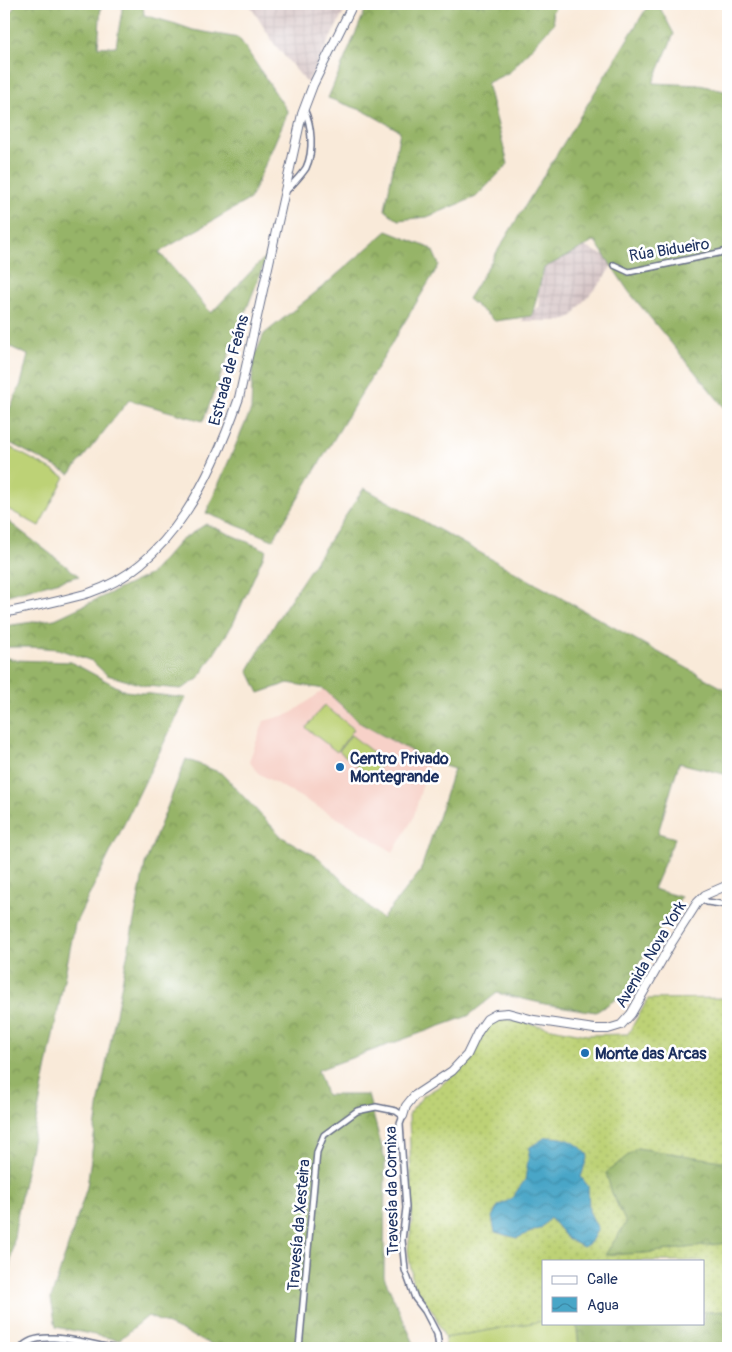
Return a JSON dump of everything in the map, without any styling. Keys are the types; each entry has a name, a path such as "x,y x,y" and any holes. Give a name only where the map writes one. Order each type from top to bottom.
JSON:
{"street":[{"name":"Estrada de Feáns","path":"4,613 90,592 116,580 134,569 151,555 170,535 186,512 217,455 231,424 239,398 304,109 312,85 353,4"},
{"name":"Estrada de Feáns","path":"285,192 296,181 308,163 311,145 308,121 304,109"},
{"name":"Rúa Bidueiro","path":"614,264 629,272 728,251"},
{"name":"Avenida Nova York","path":"403,1116 406,1106 414,1096 457,1066 467,1055 478,1032 487,1019 496,1014 508,1013 534,1020 594,1029 608,1029 621,1025 632,1014 672,942 697,903 705,895 728,885"},
{"path":"702,898 707,902 728,905"},
{"name":"Travesía da Xesteira","path":"299,1348 317,1152 324,1135 357,1111 376,1107 396,1111 403,1116"},
{"name":"Travesía da Cornixa","path":"403,1116 400,1124 406,1208 402,1240 405,1270 415,1298 425,1311 437,1334 439,1348"},
{"path":"22,1348 25,1343 37,1338 50,1337 113,1348"}],"shaded area":[{"path":"249,4 348,4 307,83 275,45"},
{"path":"583,246 615,260 602,281 573,316 561,321 521,321 540,306 536,273"},
{"name":"Centro Privado Montegrande","path":"325,689 360,723 429,761 413,819 393,852 355,828 258,773 249,761 264,721 290,714"}],"green space":[{"path":"16,4 101,4 98,47 116,46 123,4 143,4 144,15 193,30 239,38 288,112 250,199 159,252 211,313 268,254 203,421 129,400 70,474 4,440 4,421 21,384 28,355 4,344 4,23"},
{"path":"368,4 558,4 552,12 554,23 510,72 487,83 508,164 476,197 427,217 398,220 385,210 400,131 364,111 328,98"},
{"path":"649,4 658,4 674,34 653,83 700,85 728,92 728,412 629,292 595,241 544,268 532,316 495,321 468,299"},
{"path":"387,231 432,249 439,265 273,540 206,513 251,410 253,360 264,334"},
{"path":"4,444 65,477 39,526 4,507"},
{"path":"364,488 728,691 728,739 725,743 728,744 728,775 679,763 658,833 675,838 653,889 681,897 638,965 632,989 596,1012 545,1004 497,993 468,1016 318,1070 326,1095 368,1095 385,1160 384,1277 416,1348 220,1348 148,1316 119,1340 56,1327 51,1299 87,1187 99,1101 145,864 186,759 221,773 282,837 319,858 382,919 420,872 454,769 429,761 360,723 324,689 288,683 259,693 248,670 282,612"},
{"path":"4,518 79,576 4,596"},
{"path":"206,524 266,550 233,624 198,679 181,689 146,686 107,675 92,661 58,649 4,647 4,626 55,619 151,574 180,541"},
{"path":"4,657 15,660 71,662 125,691 186,698 75,924 17,1217 4,1310"},
{"path":"324,705 354,729 337,752 306,728"},
{"path":"351,735 384,761 371,777 339,751"},
{"path":"728,998 728,1311 704,1312 704,1260 542,1260 542,1321 445,1338 434,1313 413,1284 408,1250 412,1218 409,1114 423,1096 440,1086 468,1062 490,1022 501,1018 587,1035 628,1034 648,999"},
{"path":"637,1148 728,1162 728,1243 645,1253 605,1255 626,1223 612,1193 606,1173"},
{"path":"728,1311 728,1348 590,1348 588,1345 579,1346 576,1324 704,1324 704,1312"},
{"path":"542,1321 542,1324 576,1324 579,1348 446,1348 445,1338"}],"water":[{"path":"546,1137 570,1140 588,1155 581,1177 588,1186 589,1211 598,1229 590,1243 583,1247 568,1239 550,1218 541,1228 517,1238 495,1232 492,1217 498,1206 511,1199 525,1180 530,1147"}],"place":[{"name":"Centro Privado Montegrande","path":"340,767"},
{"name":"Monte das Arcas","path":"585,1053"}]}
